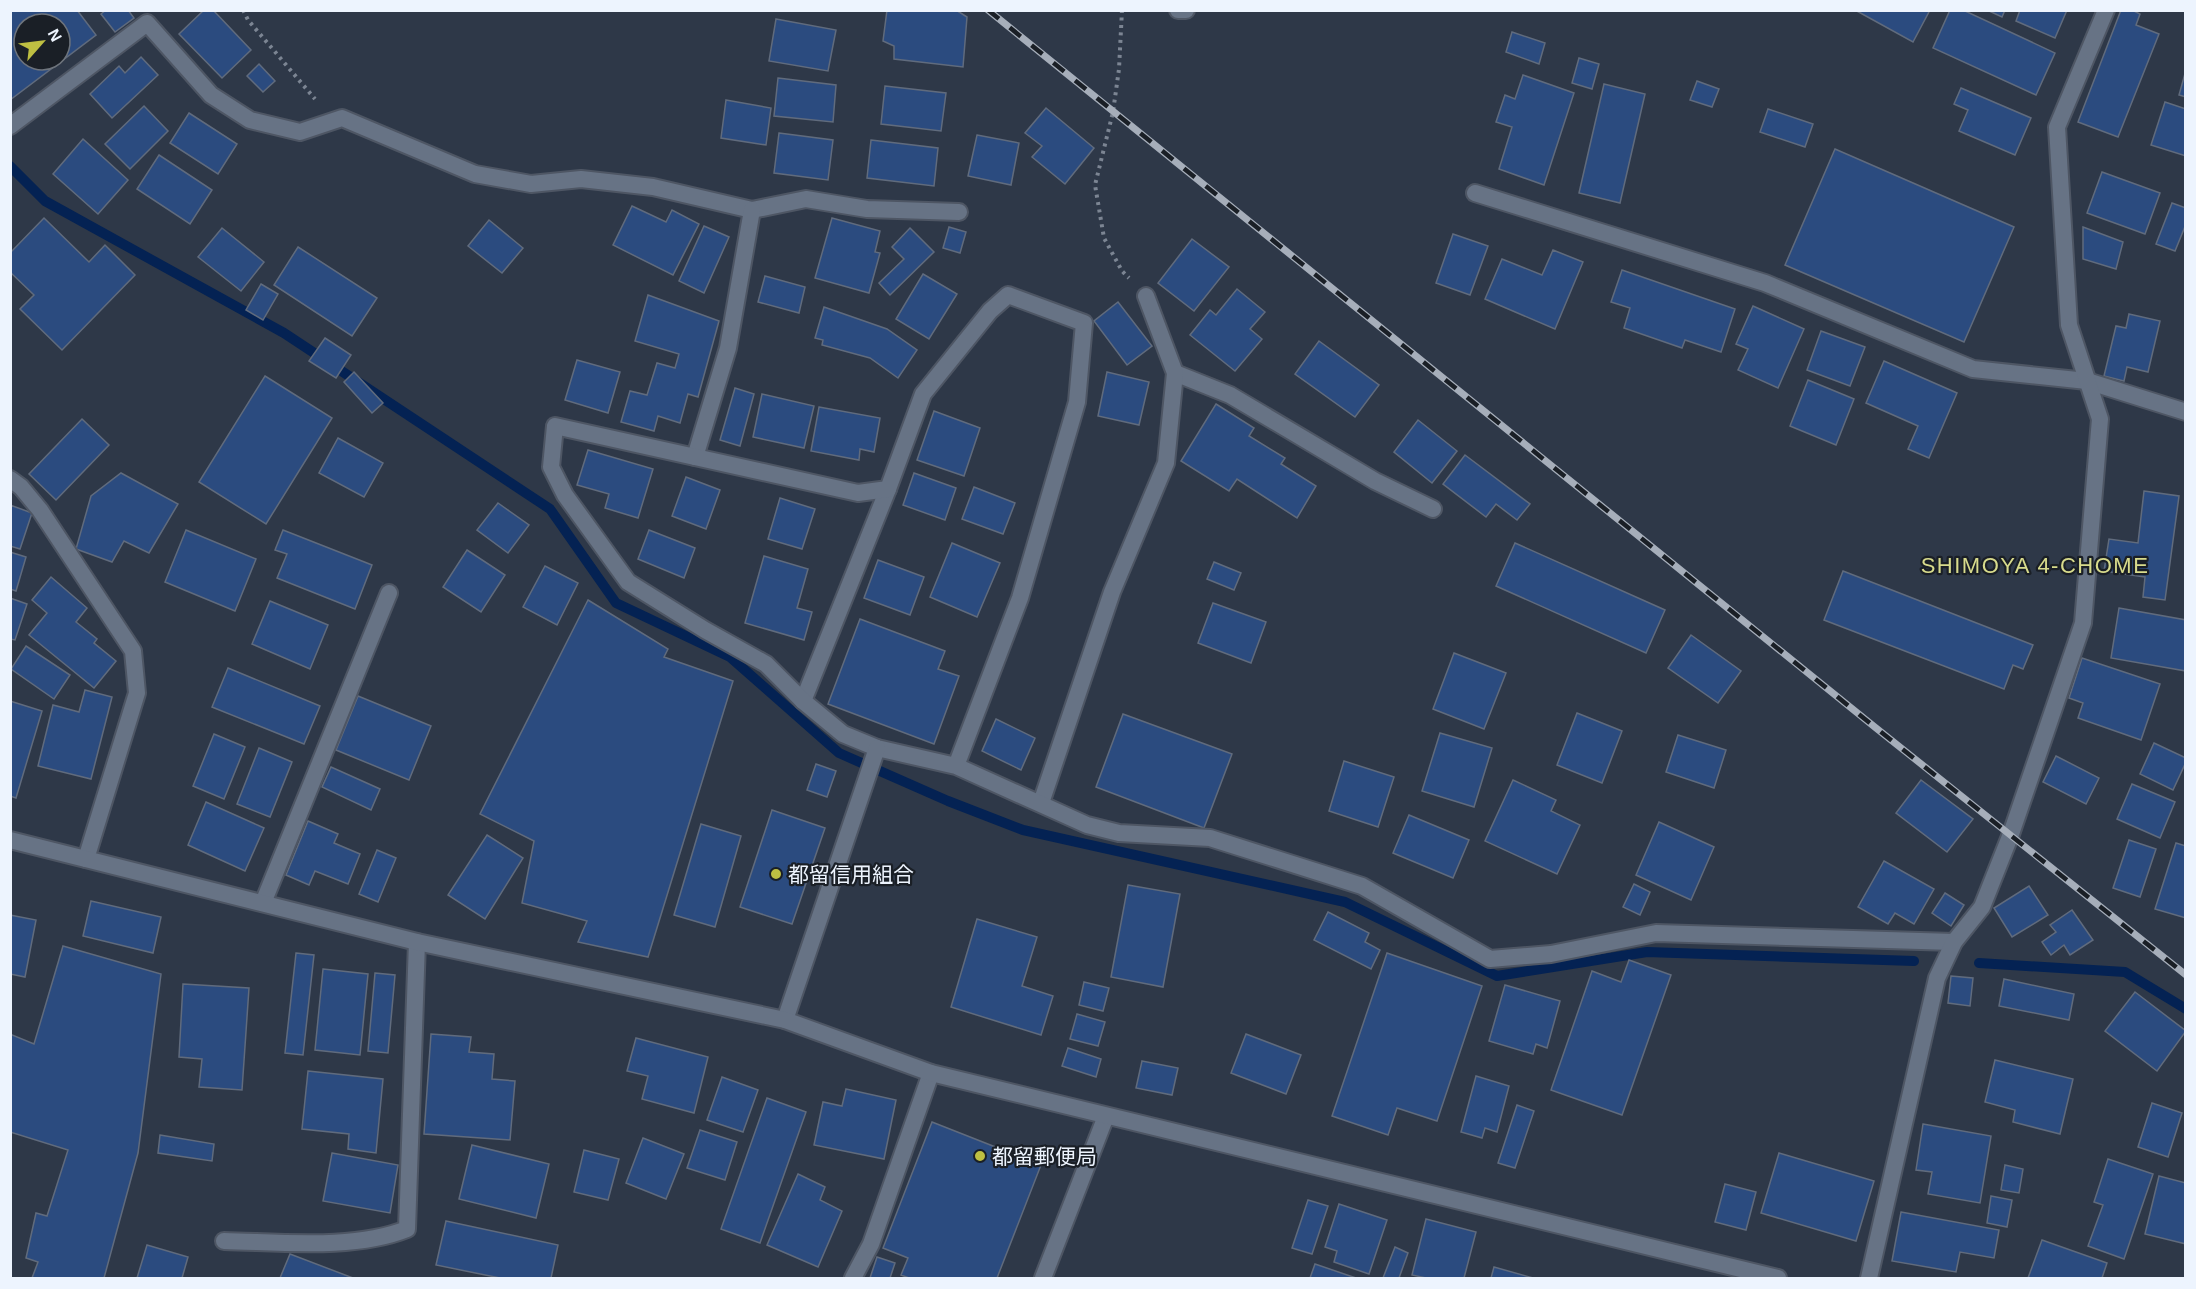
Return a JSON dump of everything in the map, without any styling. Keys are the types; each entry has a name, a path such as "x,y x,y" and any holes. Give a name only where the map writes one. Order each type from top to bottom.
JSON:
{"street":[{"path":"1178,10 1186,10"},
{"path":"1869,1278 1937,978 1954,942 1982,907 2010,834 2083,623 2100,419 2068,325 2057,127 2106,10"},
{"path":"10,126 147,23 211,95 250,120 300,132 342,118 475,174 531,184 581,179 653,187 752,210 806,199 867,209 959,212"},
{"path":"1475,193 1766,283 1974,369 2087,381 2186,412"},
{"path":"695,457 728,348 752,210"},
{"path":"803,701 888,489 923,394 990,310 1008,295 1084,323 1077,402 1020,598 956,766"},
{"path":"1041,803 1112,592 1166,463 1174,373 1146,296"},
{"path":"1174,373 1230,394 1375,481 1432,509"},
{"path":"888,489 858,493 555,426 551,467 565,495 628,582 705,630 766,664 803,701 843,734 878,748 956,766 1087,825 1119,833 1210,838 1362,886 1490,959 1551,954 1656,933 1954,942"},
{"path":"10,479 21,487 40,510 134,651 137,693 86,859"},
{"path":"264,903 389,593"},
{"path":"785,1020 878,748"},
{"path":"10,840 417,942 785,1020 931,1072 1778,1278"},
{"path":"224,1241 355,1242 388,1237 407,1229 417,942"},
{"path":"853,1278 871,1244 931,1072"},
{"path":"1043,1278 1106,1116"}],"path":[{"path":"243,10 248,20 320,105 342,118"},
{"path":"1122,10 1119,69 1113,112 1095,185 1104,238 1122,271 1146,296"}],"building":[{"path":"10,10 77,10 96,35 72,53 72,12 12,12 12,72 47,72 10,100"},
{"path":"106,10 128,10 134,18 115,32 101,14"},
{"path":"204,10 213,10 251,50 222,78 179,34"},
{"path":"887,10 956,10 967,17 963,67 894,59 894,46 883,41"},
{"path":"1855,10 1930,10 1913,42"},
{"path":"1950,10 1963,10 2055,53 2036,95 1933,48"},
{"path":"1987,10 2005,10 2002,17"},
{"path":"2020,10 2067,10 2055,38 2016,21"},
{"path":"2121,10 2132,10 2140,14 2136,25 2159,34 2118,137 2078,122"},
{"path":"776,19 836,30 828,71 769,61"},
{"path":"1512,32 1545,43 1539,64 1506,52"},
{"path":"141,57 158,75 112,118 90,94 119,66 125,73"},
{"path":"1579,58 1599,64 1592,89 1572,83"},
{"path":"259,64 275,81 263,92 247,76"},
{"path":"2186,70 2186,97 2179,95"},
{"path":"1523,75 1574,93 1544,185 1499,169 1512,127 1496,122 1505,95 1515,99"},
{"path":"778,78 836,85 833,122 774,116"},
{"path":"1697,81 1719,89 1712,107 1690,100"},
{"path":"1604,84 1645,94 1620,203 1579,193"},
{"path":"885,86 946,93 941,131 881,124"},
{"path":"1961,88 2031,118 2015,155 1959,131 1968,110 1954,104"},
{"path":"726,100 771,108 766,145 721,138"},
{"path":"2165,102 2186,109 2186,156 2151,145"},
{"path":"144,106 168,131 130,169 105,144"},
{"path":"1046,108 1094,148 1065,184 1032,157 1042,146 1025,133"},
{"path":"1768,109 1813,124 1805,147 1760,132"},
{"path":"189,113 237,144 218,174 170,143"},
{"path":"779,133 833,140 828,180 774,173"},
{"path":"977,135 1019,143 1011,185 968,176"},
{"path":"83,139 128,180 98,214 53,174"},
{"path":"871,140 938,148 934,186 867,178"},
{"path":"1835,149 2014,227 1964,342 1785,265"},
{"path":"159,155 212,190 190,224 137,189"},
{"path":"2102,172 2160,193 2145,234 2087,213"},
{"path":"2172,203 2186,208 2186,224 2175,251 2156,244"},
{"path":"632,206 666,222 672,210 699,224 673,275 613,245"},
{"path":"44,218 89,262 105,245 135,275 62,350 20,309 34,295 10,272 10,253"},
{"path":"832,218 880,231 875,252 880,253 869,293 815,278"},
{"path":"489,220 523,248 502,273 468,246"},
{"path":"704,226 729,237 704,293 679,281"},
{"path":"949,227 966,232 960,253 943,248"},
{"path":"2083,227 2123,242 2116,269 2083,259"},
{"path":"222,228 264,262 241,291 198,257"},
{"path":"910,228 934,252 890,295 879,283 904,259 892,247"},
{"path":"1453,234 1488,246 1470,295 1436,283"},
{"path":"1192,239 1229,267 1194,311 1158,283"},
{"path":"298,247 377,298 352,336 274,285"},
{"path":"1553,250 1583,262 1555,329 1485,299 1502,259 1542,275"},
{"path":"1622,270 1735,309 1721,352 1685,340 1682,348 1624,328 1630,308 1611,302"},
{"path":"923,274 957,294 929,339 896,319"},
{"path":"765,276 805,287 799,313 758,302"},
{"path":"261,284 278,294 263,320 246,310"},
{"path":"1237,289 1265,312 1250,329 1262,339 1235,371 1190,335 1210,310 1216,315"},
{"path":"648,295 719,321 698,397 688,394 680,423 658,416 654,431 621,422 630,391 647,395 657,363 675,368 679,354 635,341"},
{"path":"1118,302 1152,346 1127,365 1094,321"},
{"path":"1753,306 1804,329 1778,388 1738,370 1748,349 1736,344"},
{"path":"824,307 887,329 917,350 898,378 870,358 822,345 823,340 815,338"},
{"path":"2129,314 2160,321 2148,372 2127,367 2124,381 2104,376 2116,326 2126,328"},
{"path":"1821,331 1865,347 1850,386 1807,370"},
{"path":"325,338 351,355 336,378 309,361"},
{"path":"1319,341 1379,385 1355,417 1295,374"},
{"path":"577,360 620,372 608,413 565,400"},
{"path":"1884,361 1957,393 1929,458 1908,449 1918,426 1866,403"},
{"path":"354,372 383,403 372,413 344,382"},
{"path":"1107,372 1149,382 1139,425 1098,416"},
{"path":"265,376 332,418 266,524 199,482"},
{"path":"1808,380 1854,399 1836,445 1790,426"},
{"path":"735,388 754,394 740,446 720,440"},
{"path":"762,394 814,406 804,448 753,437"},
{"path":"1216,404 1254,428 1249,436 1285,458 1281,464 1316,486 1297,518 1237,479 1229,491 1181,461"},
{"path":"819,407 880,418 874,452 860,449 859,460 811,451"},
{"path":"934,411 980,428 964,476 917,460"},
{"path":"82,419 109,445 56,500 29,474"},
{"path":"1418,420 1457,451 1432,483 1394,452"},
{"path":"338,438 383,463 364,497 319,473"},
{"path":"588,450 653,469 638,518 605,508 609,494 577,485"},
{"path":"1465,455 1530,504 1517,520 1496,504 1486,517 1443,484"},
{"path":"121,473 178,504 149,553 124,541 112,562 76,549 91,496"},
{"path":"914,473 956,488 945,520 903,505"},
{"path":"686,477 720,490 706,529 672,516"},
{"path":"974,487 1015,503 1003,534 962,519"},
{"path":"2144,491 2179,496 2165,600 2143,597 2145,577 2104,571 2109,539 2138,543"},
{"path":"780,498 815,509 802,549 768,539"},
{"path":"498,503 529,525 508,553 477,530"},
{"path":"10,505 32,513 20,549 10,546"},
{"path":"186,530 256,559 235,611 165,582"},
{"path":"283,530 372,565 355,609 277,578 287,554 275,550"},
{"path":"649,530 695,548 684,578 638,559"},
{"path":"952,543 1000,563 977,617 930,597"},
{"path":"1515,543 1665,610 1646,653 1496,586"},
{"path":"467,550 505,575 481,612 443,587"},
{"path":"10,552 26,557 16,591 10,589"},
{"path":"764,556 808,569 797,608 812,612 804,640 745,623"},
{"path":"878,560 924,577 910,615 864,598"},
{"path":"1214,562 1241,573 1234,590 1207,579"},
{"path":"545,566 578,583 557,625 523,607"},
{"path":"1843,571 2033,645 2023,669 2013,665 2004,689 1824,620"},
{"path":"51,577 87,608 76,622 97,639 94,643 116,661 94,688 29,635 47,613 32,600"},
{"path":"10,598 27,604 15,640 10,639"},
{"path":"588,600 668,649 664,657 733,681 648,957 578,942 587,921 522,903 534,841 480,814"},
{"path":"270,601 328,625 310,669 252,644"},
{"path":"1213,603 1266,622 1251,663 1198,643"},
{"path":"2119,608 2186,620 2186,671 2111,658"},
{"path":"860,619 945,651 938,669 959,676 934,744 828,704"},
{"path":"1691,635 1741,671 1718,703 1668,668"},
{"path":"26,646 70,675 54,699 11,669"},
{"path":"1454,653 1506,673 1484,729 1433,709"},
{"path":"2082,658 2160,684 2141,740 2078,718 2083,703 2069,698"},
{"path":"228,668 320,706 304,744 212,707"},
{"path":"85,690 112,697 91,779 38,766 53,705 79,712"},
{"path":"358,696 431,726 409,780 336,750"},
{"path":"10,701 42,711 16,798 10,796"},
{"path":"1577,713 1622,731 1602,783 1557,765"},
{"path":"1123,714 1232,754 1204,828 1096,787"},
{"path":"996,719 1035,738 1021,770 982,751"},
{"path":"1440,733 1492,748 1474,807 1422,791"},
{"path":"214,734 245,747 224,799 193,786"},
{"path":"1678,735 1726,750 1714,788 1666,772"},
{"path":"2154,743 2186,758 2173,790 2140,774"},
{"path":"259,748 292,762 270,817 237,804"},
{"path":"2056,756 2099,778 2086,804 2043,782"},
{"path":"1344,761 1394,777 1378,827 1329,811"},
{"path":"816,764 836,771 827,797 807,790"},
{"path":"331,767 380,789 371,810 322,787"},
{"path":"1513,780 1556,800 1551,811 1580,825 1557,874 1485,841"},
{"path":"1921,780 1973,819 1947,852 1896,813"},
{"path":"2132,784 2175,802 2160,838 2117,819"},
{"path":"206,802 264,828 245,871 188,845"},
{"path":"772,810 825,828 792,924 740,907"},
{"path":"1409,815 1469,840 1453,878 1393,853"},
{"path":"308,821 338,834 334,843 360,854 348,884 315,871 309,885 286,875"},
{"path":"1659,822 1714,847 1691,900 1636,875"},
{"path":"701,824 741,836 715,927 674,915"},
{"path":"487,835 523,858 485,919 448,895"},
{"path":"2129,840 2156,849 2140,897 2113,888"},
{"path":"2176,843 2186,846 2186,918 2155,909"},
{"path":"377,850 396,858 378,902 359,894"},
{"path":"1884,861 1934,889 1914,924 1895,913 1888,924 1858,907"},
{"path":"1634,884 1650,892 1640,915 1623,907"},
{"path":"1128,885 1180,894 1163,987 1111,977"},
{"path":"2029,886 2048,915 2012,937 1994,908"},
{"path":"1945,893 1964,905 1951,926 1932,913"},
{"path":"91,901 161,917 153,953 83,936"},
{"path":"2072,910 2093,940 2070,955 2064,945 2051,955 2042,942 2056,932 2050,925"},
{"path":"1328,912 1369,933 1365,942 1380,950 1371,969 1314,940"},
{"path":"10,915 36,920 25,977 10,974"},
{"path":"977,919 1037,937 1022,986 1053,996 1041,1035 951,1007"},
{"path":"63,946 161,974 138,1153 104,1278 32,1278 38,1262 26,1258 36,1213 47,1216 68,1150 10,1132 10,1034 34,1044"},
{"path":"296,953 314,955 303,1055 285,1053"},
{"path":"1387,953 1482,986 1437,1121 1397,1108 1388,1135 1332,1116"},
{"path":"1629,960 1671,975 1622,1115 1551,1090 1592,971 1621,982"},
{"path":"323,969 368,974 360,1055 315,1050"},
{"path":"375,973 395,975 388,1053 368,1051"},
{"path":"1951,976 1973,978 1970,1006 1948,1003"},
{"path":"2004,979 2074,994 2069,1020 1999,1006"},
{"path":"1084,982 1109,988 1103,1011 1079,1005"},
{"path":"183,984 249,988 242,1090 199,1087 202,1059 179,1057"},
{"path":"1505,985 1560,1001 1547,1048 1536,1044 1533,1054 1489,1041"},
{"path":"2135,992 2186,1031 2157,1071 2105,1031"},
{"path":"1077,1014 1105,1022 1098,1046 1070,1039"},
{"path":"431,1034 471,1037 469,1052 494,1054 492,1079 515,1081 510,1140 424,1134"},
{"path":"1246,1034 1301,1055 1286,1094 1231,1073"},
{"path":"636,1038 708,1057 694,1113 642,1099 648,1076 627,1071"},
{"path":"1068,1048 1101,1059 1096,1077 1062,1066"},
{"path":"1995,1060 2073,1079 2060,1134 2013,1122 2015,1110 1985,1102"},
{"path":"1142,1061 1178,1068 1172,1095 1136,1088"},
{"path":"308,1071 383,1079 376,1153 348,1149 349,1134 302,1129"},
{"path":"1476,1076 1509,1086 1497,1132 1485,1128 1482,1138 1461,1132"},
{"path":"722,1077 758,1090 743,1132 707,1120"},
{"path":"846,1089 896,1100 884,1159 814,1145 823,1102 842,1106"},
{"path":"767,1098 806,1112 760,1243 721,1229"},
{"path":"2152,1103 2182,1113 2168,1157 2138,1147"},
{"path":"1517,1105 1534,1111 1515,1168 1498,1163"},
{"path":"932,1122 1041,1165 997,1278 909,1278 901,1275 908,1258 883,1248"},
{"path":"1923,1124 1991,1136 1980,1203 1928,1194 1932,1172 1916,1170"},
{"path":"700,1130 737,1142 725,1180 687,1168"},
{"path":"160,1135 214,1144 212,1161 158,1153"},
{"path":"643,1138 684,1154 666,1199 626,1183"},
{"path":"472,1145 549,1164 536,1218 459,1199"},
{"path":"584,1150 619,1159 608,1200 574,1192"},
{"path":"332,1153 398,1165 390,1213 323,1201"},
{"path":"1779,1153 1874,1181 1856,1241 1761,1213"},
{"path":"2108,1159 2153,1174 2124,1259 2088,1246 2103,1205 2094,1202"},
{"path":"2005,1165 2023,1169 2019,1193 2001,1190"},
{"path":"798,1174 825,1187 820,1200 842,1211 818,1267 767,1245"},
{"path":"2159,1176 2186,1183 2186,1244 2145,1234"},
{"path":"1725,1184 1756,1192 1746,1230 1715,1222"},
{"path":"1991,1196 2012,1200 2007,1227 1987,1223"},
{"path":"1308,1200 1328,1206 1312,1254 1292,1248"},
{"path":"1339,1204 1387,1220 1369,1274 1334,1262 1337,1251 1325,1247"},
{"path":"1901,1212 1999,1230 1994,1258 1960,1252 1956,1272 1892,1261"},
{"path":"1426,1219 1476,1232 1464,1278 1426,1278 1412,1275"},
{"path":"446,1221 558,1245 551,1278 500,1278 436,1265"},
{"path":"2042,1240 2107,1263 2102,1278 2028,1278"},
{"path":"147,1245 188,1257 182,1278 137,1278"},
{"path":"1395,1247 1408,1253 1399,1278 1383,1278"},
{"path":"290,1254 353,1278 280,1278"},
{"path":"877,1257 895,1263 890,1278 870,1278"},
{"path":"1315,1264 1356,1278 1310,1278"},
{"path":"1494,1267 1533,1278 1491,1278"}],"waterway":[{"path":"10,166 45,201 284,333 550,509 616,603 730,657 839,753 948,801 1023,830 1345,902 1497,976 1647,952 1914,961"},
{"path":"1979,963 2125,972 2186,1009"}],"railway":[{"path":"988,10 1876,728 2186,975"}],"place":[{"name":"都留信用組合","path":"776,874"},
{"name":"都留郵便局","path":"980,1156"}],"district":[{"name":"SHIMOYA 4-CHOME","path":"2035,565"}]}
